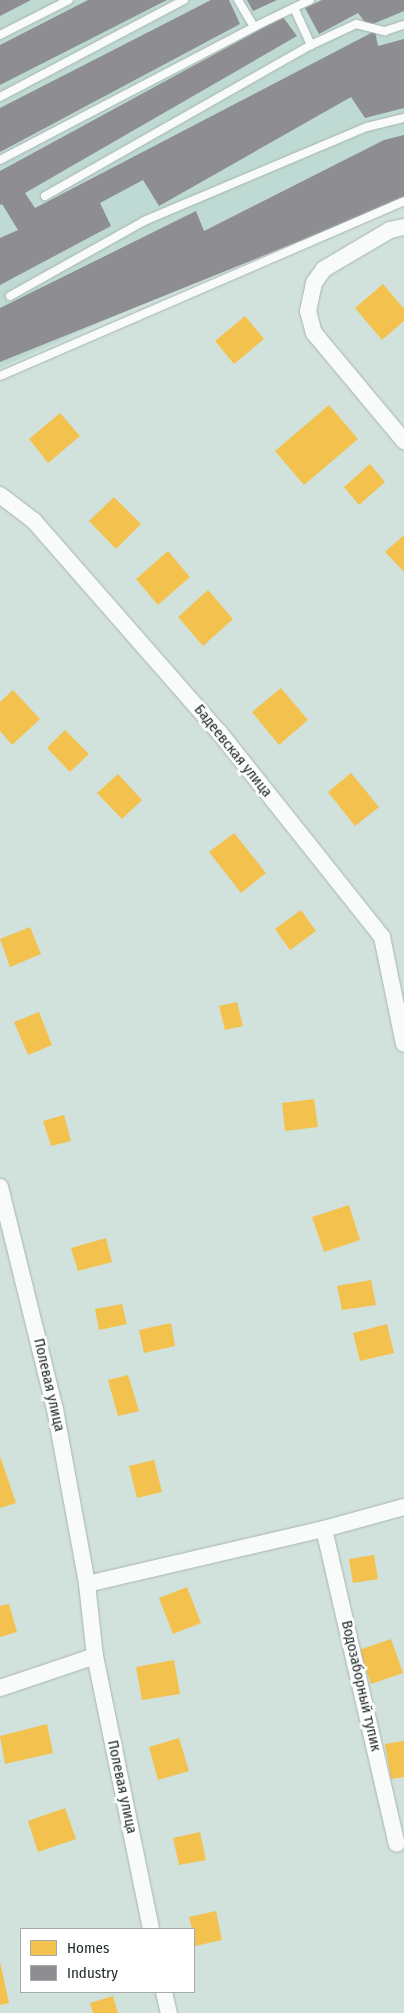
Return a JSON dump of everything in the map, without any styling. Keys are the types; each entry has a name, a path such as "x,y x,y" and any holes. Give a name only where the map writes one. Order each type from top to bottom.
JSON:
{"street":[{"path":"404,227 390,230 324,269 314,283 308,311 314,333 404,441"},
{"name":"Бадеевская улица","path":"0,495 34,521 219,732 382,937 404,1044"},
{"name":"Полевая улица","path":"0,1187 56,1409 88,1584 95,1656 151,1928"},
{"path":"88,1584 404,1507"},
{"name":"Водозаборный тупик","path":"324,1528 397,1844"},
{"path":"0,1688 95,1656"},
{"path":"164,1993 169,2013"}],"lane":[{"path":"0,35 68,0"},
{"path":"0,96 184,0"},
{"path":"238,0 254,27"},
{"path":"0,160 254,27 310,0"},
{"path":"294,8 312,45"},
{"path":"45,196 312,45 356,24 385,31 404,25"},
{"path":"10,296 144,221 367,127 404,118"},
{"path":"0,376 404,202"}],"shaded area":[{"path":"0,0 404,0 404,190 382,196 0,368"}],"building: Homes":[{"path":"383,284 404,309 404,321 382,340 355,308"},
{"path":"245,316 264,339 234,364 215,341"},
{"path":"329,405 358,439 304,485 275,451"},
{"path":"60,413 80,436 48,463 29,439"},
{"path":"370,464 385,482 359,505 344,487"},
{"path":"114,497 141,524 116,549 89,521"},
{"path":"404,535 404,572 385,552"},
{"path":"168,551 190,577 158,605 136,579"},
{"path":"208,590 233,619 203,646 178,617"},
{"path":"281,688 308,720 279,745 252,712"},
{"path":"13,690 40,719 12,745 0,731 0,702"},
{"path":"65,730 89,754 70,772 47,748"},
{"path":"351,773 379,807 355,826 328,792"},
{"path":"118,774 142,800 122,819 97,793"},
{"path":"234,833 266,873 241,893 209,852"},
{"path":"301,910 316,931 290,950 275,929"},
{"path":"30,927 41,954 10,967 0,939"},
{"path":"237,1002 243,1026 225,1030 219,1006"},
{"path":"39,1012 52,1045 28,1055 14,1022"},
{"path":"314,1099 318,1127 285,1131 282,1103"},
{"path":"64,1115 71,1141 51,1146 43,1121"},
{"path":"349,1205 360,1240 324,1252 312,1217"},
{"path":"106,1238 112,1262 78,1271 71,1248"},
{"path":"371,1280 376,1305 342,1310 337,1286"},
{"path":"122,1304 127,1324 99,1330 95,1309"},
{"path":"171,1323 175,1346 144,1353 139,1330"},
{"path":"387,1324 394,1353 360,1361 353,1333"},
{"path":"128,1375 139,1411 118,1416 108,1380"},
{"path":"0,1456 16,1503 0,1508"},
{"path":"154,1460 162,1492 137,1498 129,1466"},
{"path":"374,1555 378,1579 353,1583 349,1559"},
{"path":"187,1587 201,1623 173,1634 159,1598"},
{"path":"9,1604 17,1632 0,1637 0,1606"},
{"path":"391,1639 403,1673 371,1684 359,1650"},
{"path":"174,1660 180,1694 142,1700 136,1667"},
{"path":"47,1724 53,1753 5,1764 0,1736"},
{"path":"179,1738 189,1771 158,1780 149,1747"},
{"path":"404,1741 404,1777 391,1779 385,1744"},
{"path":"65,1808 76,1839 38,1852 28,1821"},
{"path":"200,1832 206,1860 179,1865 173,1838"},
{"path":"216,1911 222,1940 195,1946 195,1928 192,1928 189,1917"},
{"path":"0,1962 9,2003 0,2005"},
{"path":"113,1996 118,2013 93,2013 90,2003"}],"building: Industry":[{"path":"0,0 31,0 0,16"},
{"path":"88,0 167,0 0,85 0,45"},
{"path":"211,0 229,0 240,24 0,152 0,108"},
{"path":"247,0 277,0 253,11"},
{"path":"322,0 404,0 404,11 368,26 358,13 319,34 305,8"},
{"path":"283,17 297,36 25,193 35,208 375,31 378,46 404,39 404,108 365,118 351,97 159,206 143,180 100,203 111,226 0,285 0,238 18,230 2,204 0,205 0,171"},
{"path":"404,135 404,203 369,213 0,362 0,308 196,211 204,231 384,140"}]}
